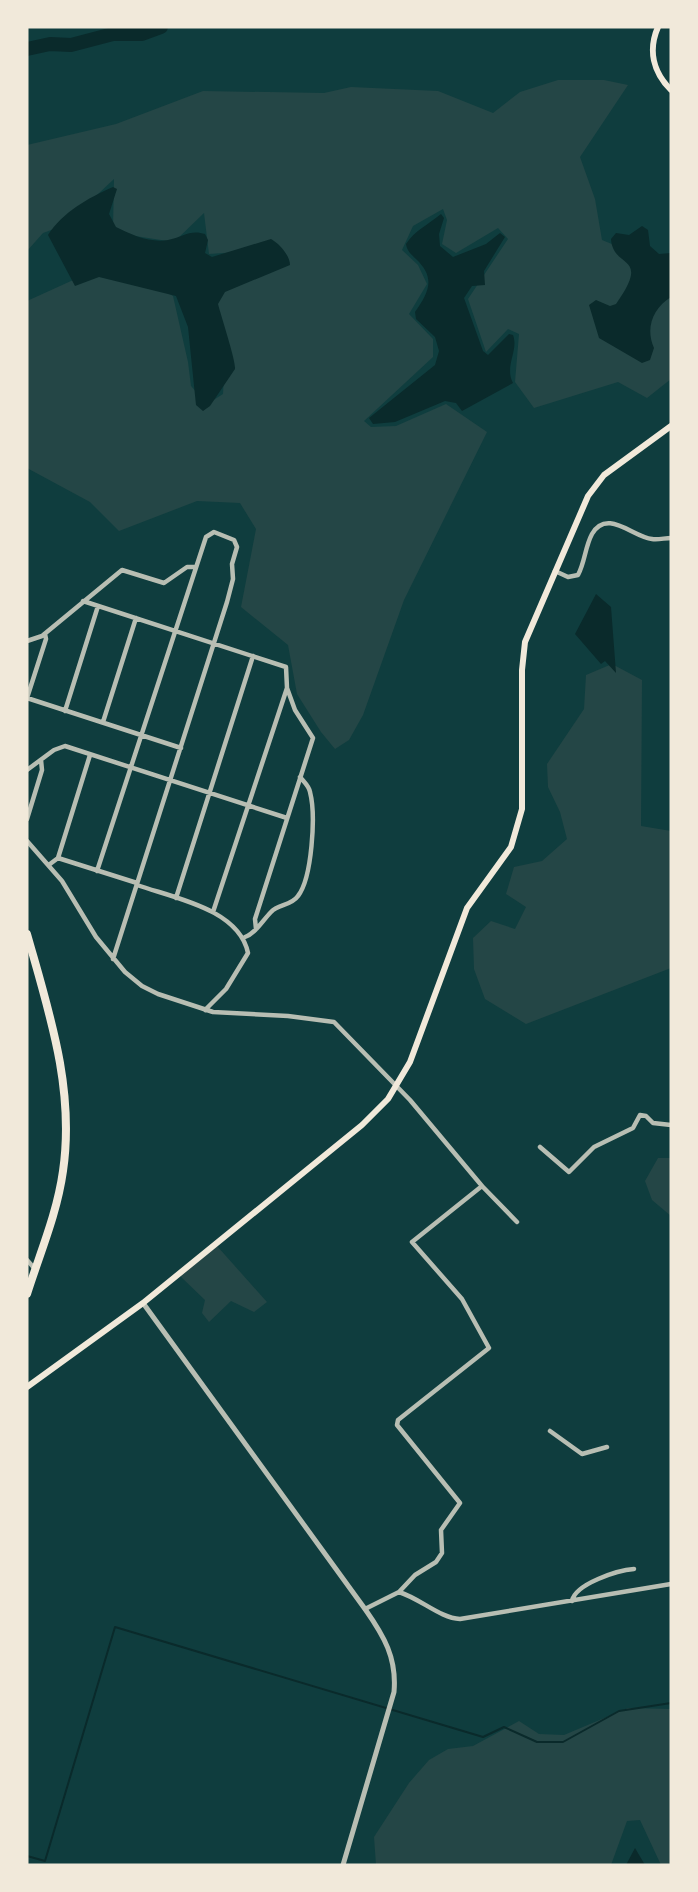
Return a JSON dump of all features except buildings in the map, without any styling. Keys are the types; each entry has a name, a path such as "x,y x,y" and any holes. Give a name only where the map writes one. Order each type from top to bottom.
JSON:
{"highway":[{"path":"27,934 57,1043 64,1078 67,1122 58,1198 27,1294"}],"main road":[{"path":"658,27 652,45 654,64 663,82 671,90"},
{"path":"27,1387 143,1302 362,1125 397,1088 429,1015 467,908 482,883 505,856 518,829 522,809 525,642 579,510 604,475 671,426"}],"street":[{"path":"555,571 568,577 578,575 588,543 597,527 601,525 615,523 651,539 671,538"},
{"path":"97,871 206,537 214,532 234,540 237,547 232,564 233,579 113,959"},
{"path":"27,640 45,634 122,570 164,583 187,567 196,567"},
{"path":"83,601 286,667 287,688 298,716 313,738 255,919 256,929"},
{"path":"65,711 98,606"},
{"path":"103,722 136,618"},
{"path":"45,634 46,639 27,698 181,748"},
{"path":"176,898 253,656"},
{"path":"213,912 287,688"},
{"path":"27,770 59,747 287,818"},
{"path":"50,864 58,858 90,755"},
{"path":"27,819 42,770 41,760"},
{"path":"245,937 256,929 273,909 297,898 306,875 311,839 311,801 308,787 300,777"},
{"path":"27,841 50,864 96,937 113,959 142,986 158,994 206,1010 334,1022 410,1100 482,1186 516,1222"},
{"path":"58,858 213,912 245,937 248,953 226,989 206,1010"},
{"path":"540,1147 569,1172 594,1147 633,1128 640,1115 646,1116 657,1124 661,1122 671,1125"},
{"path":"365,1609 399,1592 415,1575 440,1557 441,1530 460,1503 397,1425 398,1420 489,1348 462,1299 412,1242 482,1186"},
{"path":"27,1260 35,1269"},
{"path":"143,1302 365,1609 387,1643 394,1662 395,1680 392,1702 344,1865"},
{"path":"550,1431 582,1454 608,1447"},
{"path":"572,1601 573,1595 598,1579 614,1572 634,1569"},
{"path":"399,1592 416,1598 435,1611 454,1619 671,1584"}],"shaded area":[{"path":"558,80 604,80 628,85 580,157 595,199 602,240 671,268 671,379 647,398 618,382 534,408 515,382 519,334 508,329 486,352 468,299 508,239 498,228 456,253 442,244 447,220 443,209 413,226 402,250 418,265 427,284 409,314 433,339 433,357 364,421 371,427 396,426 446,404 487,432 404,600 363,715 349,740 335,749 321,732 297,694 288,645 241,607 256,529 240,503 197,501 119,531 90,502 27,468 27,301 93,271 141,278 173,296 191,386 199,395 212,401 223,394 225,354 209,296 282,249 209,254 204,213 174,242 135,236 113,228 114,179 65,225 43,233 27,251 27,145 116,124 203,91 324,93 351,87 438,91 493,113 520,92"},
{"path":"113,187 117,189 109,214 116,227 135,235 161,241 191,233 205,234 208,240 205,253 212,257 271,239 281,247 288,258 290,265 225,292 218,304 235,369 210,406 203,411 196,405 188,327 176,296 99,277 75,286 48,235 61,219 77,206"},
{"path":"441,214 444,218 439,234 440,246 453,257 486,244 500,233 505,237 484,271 485,285 472,286 464,298 483,351 488,355 509,334 513,335 514,347 510,371 513,383 462,411 456,403 445,401 395,422 373,424 369,418 435,365 439,351 435,337 416,319 415,312 427,291 428,279 426,272 407,249 406,244 418,231"},
{"path":"642,226 648,230 650,246 659,254 671,253 671,297 659,307 652,319 650,333 654,348 650,360 642,363 599,338 589,305 596,300 610,306 616,304 631,277 631,269 613,249 611,239 616,233 629,235"},
{"path":"596,594 611,607 616,673 605,661 601,664 575,634"},
{"path":"612,664 642,680 641,826 671,831 671,968 526,1024 485,999 474,969 473,938 491,921 515,929 526,907 506,894 514,867 542,861 567,839 560,812 548,787 547,764 584,709 586,675"},
{"path":"658,1158 671,1158 671,1216 652,1200 645,1181"},
{"path":"217,1246 267,1302 254,1312 231,1301 209,1322 202,1313 205,1300 180,1276"},
{"path":"628,1708 671,1709 671,1865 661,1865 640,1820 627,1821 611,1865 376,1865 374,1837 409,1783 429,1760 448,1749 473,1746 519,1721 539,1734 564,1735"},
{"path":"635,1848 645,1865 626,1865"}],"waterway":[{"path":"27,49 50,44 71,45 113,34 142,34 161,27"},
{"path":"27,1856 45,1861 115,1627 483,1737 504,1727 537,1742 563,1742 619,1711 671,1703"}]}
